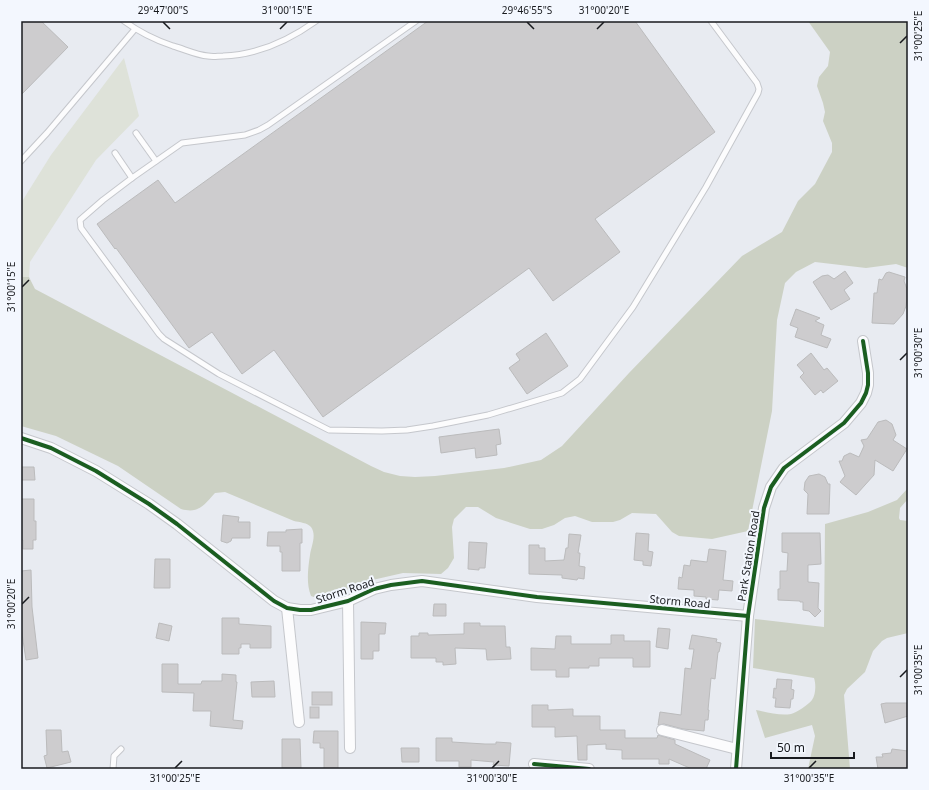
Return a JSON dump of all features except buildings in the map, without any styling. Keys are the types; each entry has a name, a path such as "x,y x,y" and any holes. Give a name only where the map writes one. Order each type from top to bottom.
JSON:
{"street":[{"name":"Park Station Road","path":"736,769 748,616 764,508 771,487 784,468 844,423 861,403 868,385 868,373 863,341"},
{"name":"Storm Road","path":"21,438 51,448 90,468 149,504 177,524 274,601 287,608 311,610 348,601 374,589 422,581 537,597 748,616"},
{"path":"348,601 350,748"},
{"path":"287,608 299,722"},
{"path":"662,730 737,750"},
{"path":"534,764 589,769"}],"lane":[{"path":"124,21 135,29 160,41 208,56 235,55 258,51 279,43 300,32 316,21"},
{"path":"416,21 259,130 245,134 182,143 132,178 80,220 81,228 158,334 169,343 219,374 329,430 407,430 488,415 562,393 580,379 632,307 706,187 756,98 759,89 757,83 711,21"},
{"path":"21,161 47,133 135,29"},
{"path":"136,133 156,161"},
{"path":"116,153 132,178"},
{"path":"113,769 114,756 121,748"}],"shaded area":[{"path":"808,21 908,21 908,268 896,264 866,268 815,262 796,272 785,283 777,320 772,411 748,531 712,539 679,536 672,532 656,514 632,513 613,522 592,522 575,516 565,518 554,525 542,529 530,529 496,518 478,507 466,507 454,519 452,527 454,558 448,568 441,574 403,573 368,581 322,600 311,596 308,586 310,555 314,534 311,527 308,525 294,521 225,492 215,493 204,505 197,509 181,509 118,466 56,436 21,426 21,277 29,277 35,289 384,472 400,476 435,476 504,468 541,460 562,446 629,373 742,256 782,232 798,201 815,184 832,152 832,143 823,121 825,112 823,103 817,86 819,77 828,66 830,52"},
{"path":"124,58 139,116 96,160 30,262 29,277 21,277 21,203 51,155"},
{"path":"908,488 908,499 900,508 899,518 900,520 908,521 908,633 887,638 882,641 873,651 865,672 847,689 844,695 850,769 808,769 815,736 812,725 765,738 756,710 774,714 791,714 796,712 812,700 815,689 814,678 753,668 755,619 824,627 825,524 868,512 897,500"}],"cycle path":[{"path":"736,769 748,616 764,508 771,487 784,468 844,423 861,403 868,385 868,373 863,341"},
{"path":"21,438 51,448 96,471 149,504 177,524 274,601 287,608 311,610 348,601 374,589 422,581 537,597 748,616"},
{"path":"534,764 589,769"}]}
